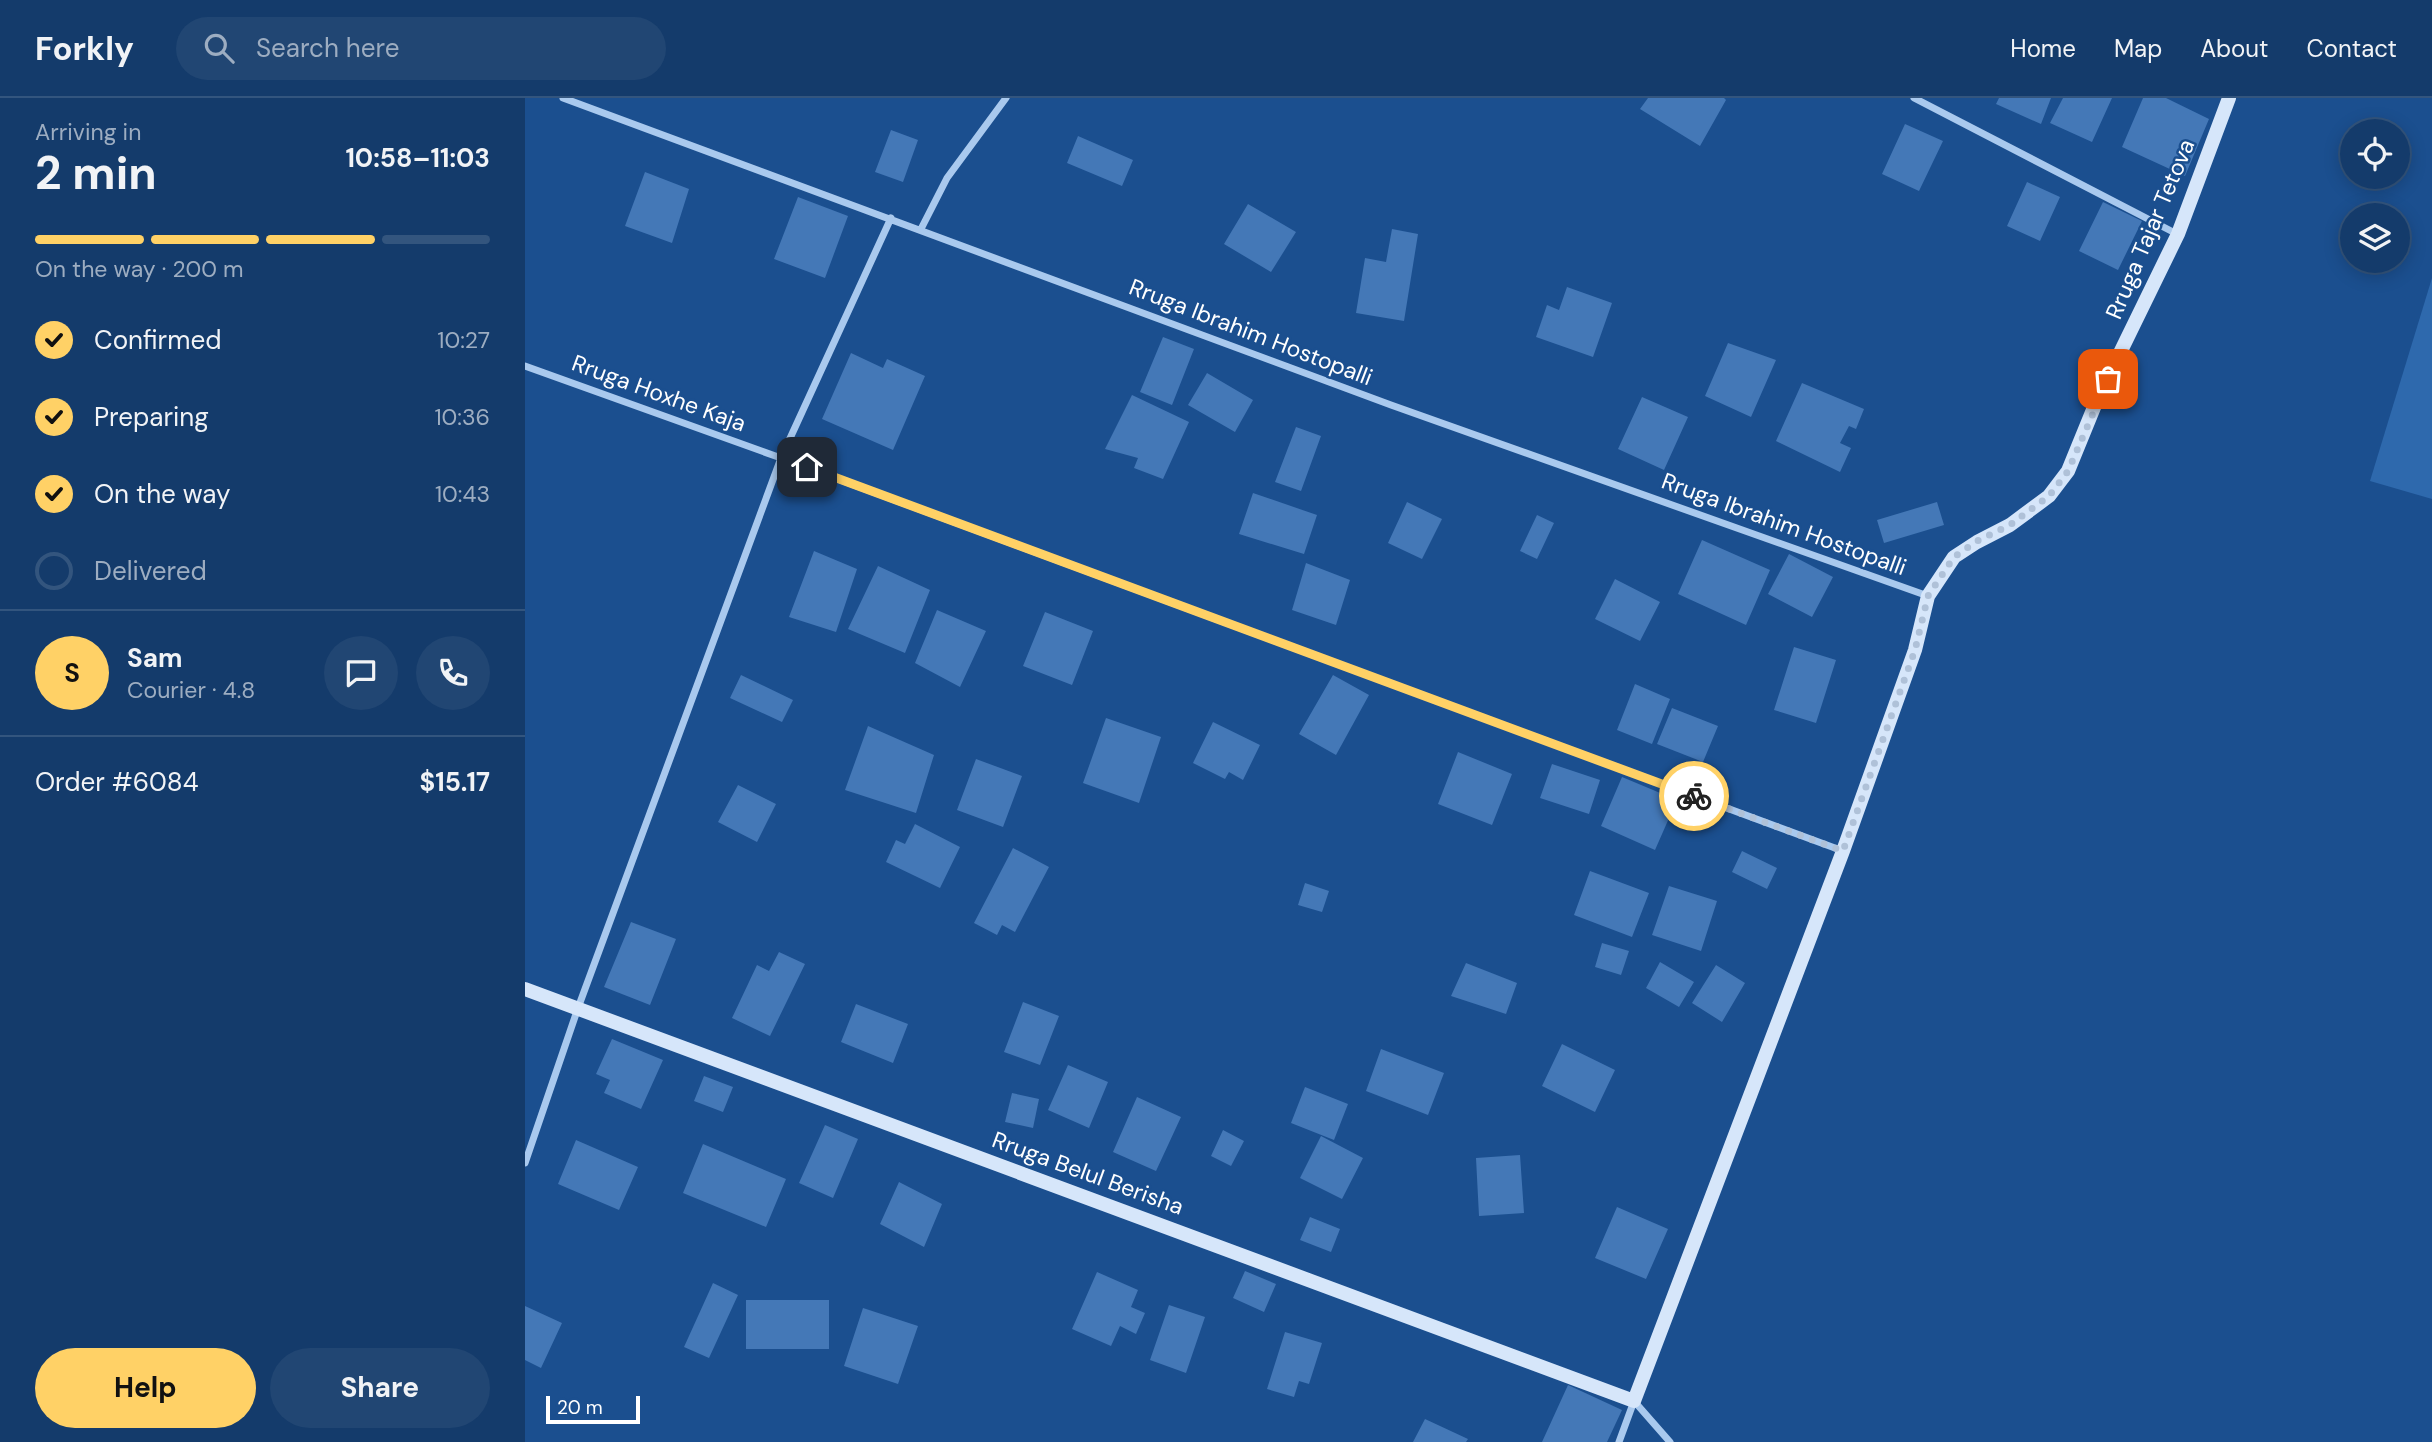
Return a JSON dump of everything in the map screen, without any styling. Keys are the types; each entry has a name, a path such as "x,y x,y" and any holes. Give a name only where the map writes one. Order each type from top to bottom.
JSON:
{"street":[{"name":"Rruga Ibrahim Hostopalli","path":"563,98 1391,405 1928,596"},
{"path":"921,229 947,178 1006,98"},
{"path":"1914,98 2178,234"},
{"name":"Rruga Tajar Tetova","path":"1928,596 1954,557 1977,541 2010,525 2049,496 2068,471 2097,400 2178,234 2229,98"},
{"path":"525,1163 578,1008 781,458 891,218"},
{"name":"Rruga Hoxhe Kaja","path":"525,366 1843,851"},
{"path":"1619,1442 1843,851 1915,650 1928,596"},
{"name":"Rruga Belul Berisha","path":"525,989 1635,1401"},
{"path":"1635,1401 1670,1442"}],"shaded area":[{"path":"2432,278 2432,499 2370,481"}],"building":[{"path":"1648,98 1726,100 1700,146 1640,109"},
{"path":"1999,98 2051,98 2041,124 1996,104"},
{"path":"2063,98 2112,98 2092,142 2050,123"},
{"path":"2143,98 2166,98 2209,119 2185,176 2122,147"},
{"path":"1905,124 1943,141 1919,191 1882,174"},
{"path":"891,130 918,140 903,182 875,172"},
{"path":"1078,136 1133,160 1122,186 1067,163"},
{"path":"645,172 689,189 672,243 625,226"},
{"path":"2027,182 2060,197 2040,241 2007,226"},
{"path":"798,197 848,216 825,278 774,259"},
{"path":"2103,202 2142,221 2118,270 2079,251"},
{"path":"1248,204 1296,232 1271,272 1224,244"},
{"path":"1392,229 1418,234 1404,321 1356,313 1365,258 1386,262"},
{"path":"1567,287 1612,303 1593,357 1536,337 1547,305 1559,310"},
{"path":"1163,337 1194,349 1172,405 1140,392"},
{"path":"1728,343 1776,360 1751,417 1705,396"},
{"path":"851,353 883,368 887,359 925,376 893,450 822,419"},
{"path":"1207,373 1253,400 1235,432 1188,405"},
{"path":"1802,383 1864,409 1856,429 1849,426 1840,443 1851,448 1840,472 1776,441"},
{"path":"1132,395 1189,422 1163,479 1134,468 1138,458 1105,449"},
{"path":"1642,397 1688,417 1664,470 1618,449"},
{"path":"1296,427 1321,436 1301,491 1275,482"},
{"path":"1253,493 1317,515 1304,554 1239,534"},
{"path":"1407,502 1442,519 1422,559 1388,543"},
{"path":"1937,502 1944,525 1884,543 1877,520"},
{"path":"1537,515 1554,523 1537,559 1520,551"},
{"path":"1702,540 1770,570 1746,625 1678,594"},
{"path":"814,551 857,569 836,632 789,617"},
{"path":"1789,554 1833,577 1812,617 1768,594"},
{"path":"1306,563 1350,580 1336,625 1292,610"},
{"path":"878,566 930,590 905,653 848,629"},
{"path":"1615,579 1660,602 1640,641 1595,619"},
{"path":"937,610 986,631 960,687 915,663"},
{"path":"1045,612 1093,631 1072,685 1023,666"},
{"path":"1794,647 1836,660 1816,723 1774,710"},
{"path":"741,675 793,700 782,722 730,698"},
{"path":"1333,675 1369,695 1336,755 1299,734"},
{"path":"1635,684 1670,699 1652,744 1617,730"},
{"path":"1672,708 1718,726 1703,762 1657,744"},
{"path":"1106,718 1161,737 1139,803 1083,783"},
{"path":"1213,722 1260,745 1243,780 1229,772 1225,779 1193,763"},
{"path":"868,726 934,755 916,813 845,790"},
{"path":"1458,752 1512,774 1492,825 1438,804"},
{"path":"976,759 1022,776 1003,827 957,810"},
{"path":"1552,764 1600,780 1589,814 1540,798"},
{"path":"1622,777 1677,800 1655,850 1601,826"},
{"path":"738,785 776,804 757,842 718,822"},
{"path":"915,824 960,847 940,888 886,862 896,840 905,844"},
{"path":"1013,848 1049,867 1015,932 1002,925 997,935 974,923"},
{"path":"1742,851 1777,868 1767,889 1732,872"},
{"path":"1590,871 1649,893 1632,937 1574,915"},
{"path":"1305,883 1329,891 1322,912 1298,905"},
{"path":"1669,886 1717,901 1701,951 1652,935"},
{"path":"631,922 676,939 650,1005 604,987"},
{"path":"1602,943 1629,951 1621,975 1595,967"},
{"path":"779,952 805,964 770,1036 732,1018 757,965 769,971"},
{"path":"1660,962 1694,982 1679,1007 1646,988"},
{"path":"1466,963 1517,983 1506,1014 1451,996"},
{"path":"1716,965 1745,983 1722,1022 1692,1003"},
{"path":"1023,1002 1059,1016 1040,1065 1004,1052"},
{"path":"856,1004 908,1024 893,1063 841,1042"},
{"path":"612,1039 663,1060 641,1109 604,1093 610,1080 596,1074"},
{"path":"1562,1044 1615,1070 1595,1112 1542,1086"},
{"path":"1381,1049 1444,1073 1428,1115 1366,1091"},
{"path":"1068,1065 1108,1082 1089,1128 1048,1110"},
{"path":"704,1076 733,1087 723,1112 694,1101"},
{"path":"1305,1087 1348,1104 1334,1140 1291,1123"},
{"path":"1012,1093 1039,1099 1033,1128 1005,1122"},
{"path":"1137,1097 1181,1117 1156,1171 1113,1152"},
{"path":"825,1125 858,1139 833,1198 799,1183"},
{"path":"1223,1130 1244,1141 1231,1166 1211,1156"},
{"path":"1321,1136 1363,1158 1342,1199 1300,1178"},
{"path":"576,1140 638,1167 619,1210 558,1184"},
{"path":"703,1144 786,1179 766,1227 683,1193"},
{"path":"1520,1155 1524,1213 1479,1216 1476,1158"},
{"path":"899,1182 942,1204 924,1247 880,1224"},
{"path":"1617,1207 1668,1229 1646,1279 1595,1258"},
{"path":"1310,1217 1340,1229 1331,1252 1300,1240"},
{"path":"1245,1271 1276,1284 1264,1312 1233,1298"},
{"path":"1097,1272 1138,1290 1131,1307 1145,1313 1136,1334 1120,1326 1111,1346 1072,1329"},
{"path":"713,1283 738,1295 709,1358 684,1347"},
{"path":"746,1300 829,1300 829,1349 746,1349"},
{"path":"1169,1305 1205,1317 1186,1373 1150,1360"},
{"path":"525,1306 562,1323 541,1368 525,1360"},
{"path":"863,1308 918,1326 898,1384 844,1366"},
{"path":"1285,1332 1322,1343 1309,1384 1299,1381 1294,1397 1267,1389"},
{"path":"1568,1385 1622,1410 1607,1442 1542,1442"},
{"path":"1425,1419 1468,1439 1466,1442 1413,1442"}],"way so far":[{"path":"1694,796 1843,851 1915,650 1928,596 1954,557 1977,541 2010,525 2049,496 2068,471 2108,379"}],"route":[{"path":"807,467 1694,796"}]}
